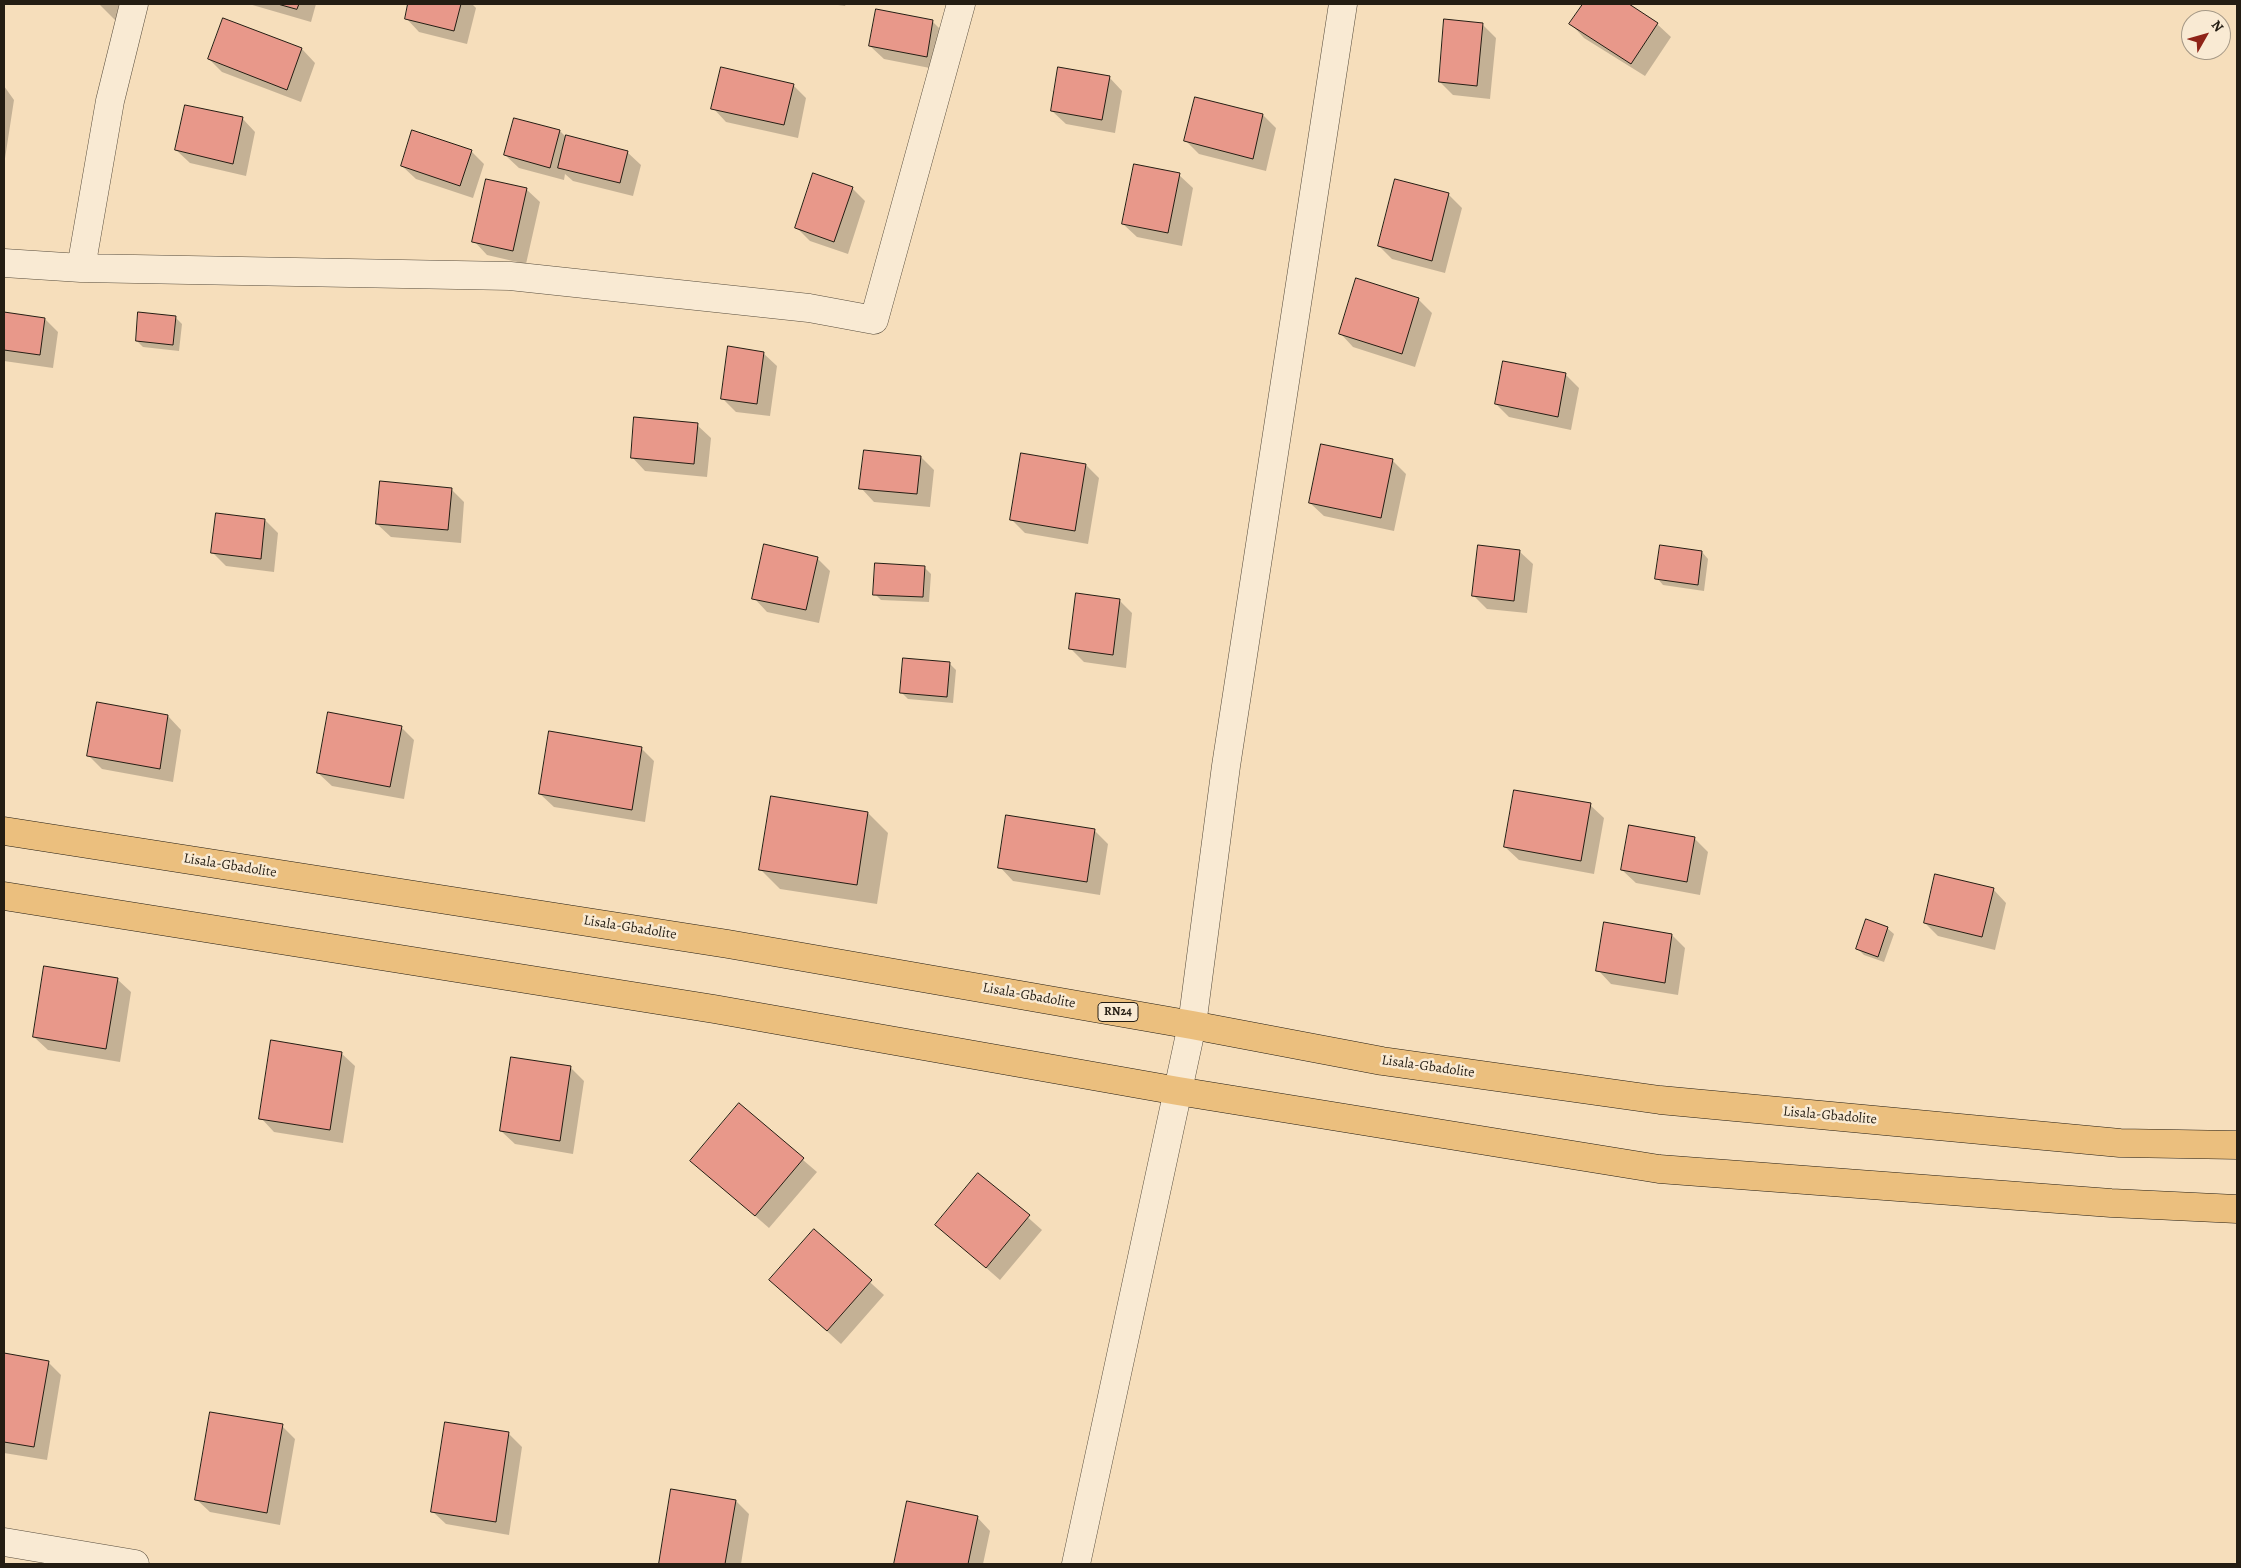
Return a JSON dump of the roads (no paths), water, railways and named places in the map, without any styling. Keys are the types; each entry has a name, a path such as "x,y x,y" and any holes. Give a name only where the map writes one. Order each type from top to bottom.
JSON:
{"main road":[{"name":"Lisala-Gbadolite","path":"4,831 728,944 1192,1025 1382,1061 1660,1100 2120,1143 2237,1145"},
{"path":"4,896 714,1009 1178,1091 1659,1169 2111,1203 2237,1209"}],"street":[{"path":"81,268 110,101 134,4"},
{"path":"4,263 81,268 510,276 809,308 874,320 961,4"},
{"path":"1076,1564 1192,1025 1226,766 1343,4"},
{"path":"4,1542 135,1564"}]}
